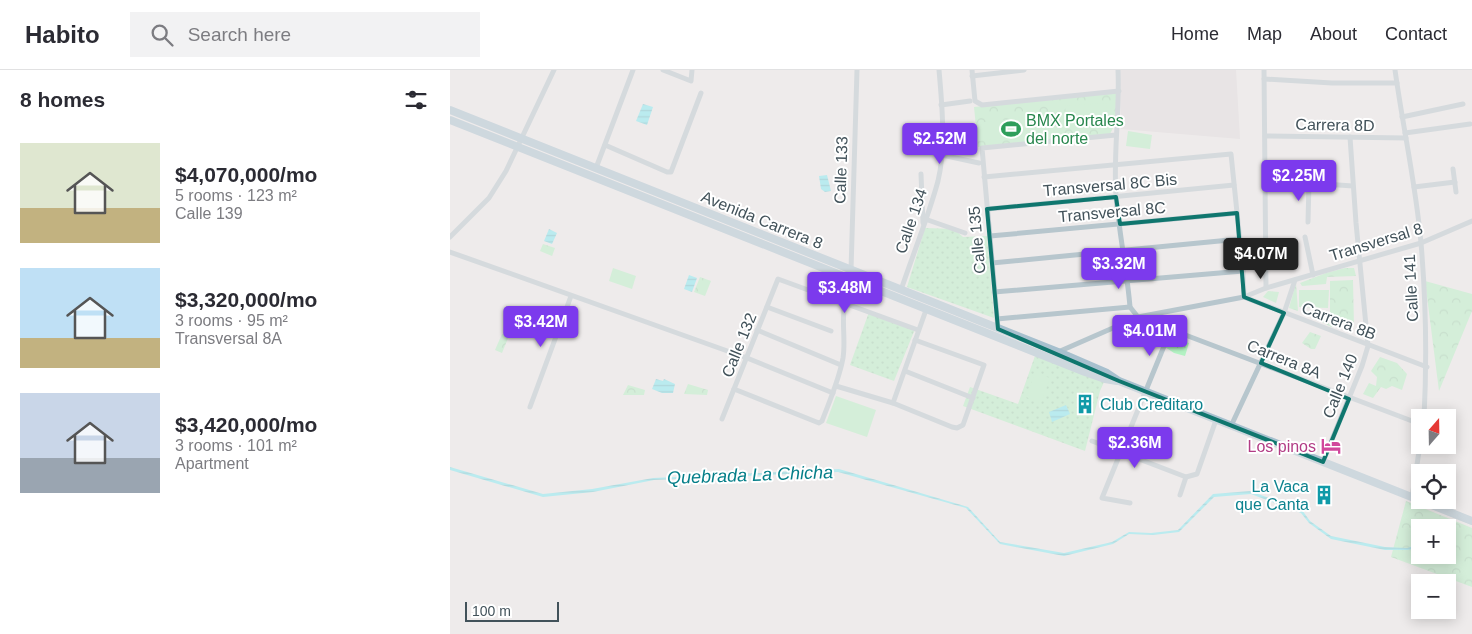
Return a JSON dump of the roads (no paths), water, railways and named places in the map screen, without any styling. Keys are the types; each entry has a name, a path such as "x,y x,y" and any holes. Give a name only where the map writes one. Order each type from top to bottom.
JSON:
{"main road":[{"name":"Avenida Carrera 8","path":"450,110 1058,352 1107,373 1118,381 1411,497"},
{"name":"Avenida Carrera 8","path":"450,120 1084,372 1105,380 1118,381"},
{"name":"Avenida Carrera 8","path":"1442,509 1472,521"}],"street":[{"path":"450,237 489,198 506,171 554,70"},
{"path":"596,168 633,70"},
{"path":"663,70 691,81 692,70"},
{"name":"Calle 133","path":"851,270 857,70"},
{"name":"Calle 134","path":"901,290 938,180 942,155 939,70"},
{"path":"1024,70 972,73 975,101 982,105 1118,90"},
{"path":"1118,70 1116,196 1130,307 1138,317"},
{"path":"1264,70 1266,288"},
{"name":"Calle 141","path":"1394,70 1414,187 1421,243 1427,367 1425,409"},
{"path":"1264,79 1396,83"},
{"path":"605,145 667,172 672,172 701,93"},
{"path":"941,105 970,102"},
{"path":"1402,117 1463,104"},
{"name":"Carrera 8D","path":"1265,136 1405,136 1470,124"},
{"name":"Calle 135","path":"998,328 982,148 1116,135"},
{"name":"Calle 140","path":"1323,462 1368,346 1350,137"},
{"path":"907,144 942,155 979,162"},
{"path":"984,177 1231,154 1244,297"},
{"path":"1453,169 1456,192"},
{"path":"921,174 923,226"},
{"path":"1265,180 1353,186"},
{"path":"1414,187 1455,182"},
{"path":"1308,222 1309,183"},
{"name":"Transversal 8C Bis","path":"987,209 1234,185"},
{"name":"Transversal 8C","path":"990,236 1237,213"},
{"path":"925,219 965,233"},
{"name":"Transversal 8","path":"1058,352 1138,317 1244,297 1266,288 1421,243 1472,221"},
{"path":"1305,238 1313,275"},
{"path":"992,263 1240,239"},
{"path":"450,252 746,358 833,393"},
{"path":"994,292 1243,270"},
{"name":"Calle 132","path":"722,419 778,279 844,303"},
{"path":"1231,426 1284,313 1295,280"},
{"path":"530,407 571,296"},
{"name":"Carrera 8B","path":"1244,297 1427,367"},
{"path":"734,389 819,423 822,421 836,386 841,365 844,340 842,325 844,303 918,330"},
{"path":"767,307 831,331"},
{"path":"997,319 1130,307"},
{"path":"893,403 926,310"},
{"name":"Carrera 8A","path":"1138,317 1261,363 1349,399 1411,421"},
{"path":"757,330 841,365"},
{"path":"1130,503 1102,498 1172,330"},
{"path":"836,386 893,403 952,427 957,428 963,425 984,365 915,340"},
{"path":"905,371 972,398"},
{"path":"1092,442 1186,477 1197,474 1216,420"},
{"path":"1180,495 1186,477"}],"water":[{"path":"643,104 653,107 647,125 636,121"},
{"path":"827,175 831,191 825,192 821,189 819,176"},
{"path":"549,229 557,233 552,244 544,241"},
{"path":"689,275 697,278 692,292 684,289"},
{"path":"656,379 663,381 664,379 675,384 673,393 662,393 652,389"},
{"path":"1066,405 1070,414 1052,422 1049,412"},
{"name":"Quebrada La Chicha","path":"450,467 543,494 592,489 653,478 839,469 968,507 1000,542 1064,553 1112,542 1129,532 1151,533 1178,530 1213,494 1250,491 1302,510 1310,521 1331,536 1385,547 1411,547 1411,549 1385,550 1331,539 1309,523 1301,513 1251,494 1214,497 1179,532 1153,535 1129,534 1113,544 1064,556 1000,544 966,508 838,472 654,480 593,492 543,497 450,470"}],"place":[{"name":"BMX Portales del norte","path":"1011,129"},
{"name":"Club Creditaro","path":"1085,404"},
{"name":"Los pinos","path":"1331,446"},
{"name":"La Vaca que Canta","path":"1324,495"}]}
